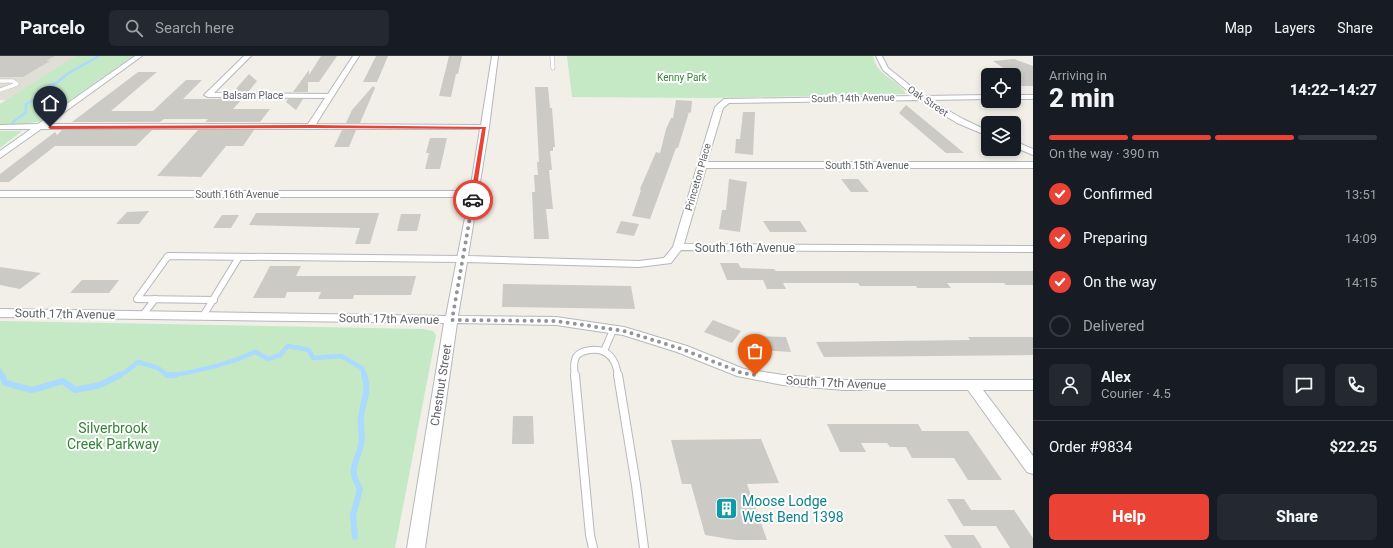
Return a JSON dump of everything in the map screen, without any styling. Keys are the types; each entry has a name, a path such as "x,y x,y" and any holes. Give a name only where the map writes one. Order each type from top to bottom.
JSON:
{"street":[{"path":"0,155 139,56"},
{"name":"Balsam Place","path":"248,56 208,95 330,96"},
{"path":"310,126 356,56"},
{"name":"Chestnut Street","path":"416,548 452,320 485,128 495,56"},
{"name":"Oak Street","path":"879,56 885,69 919,97 942,112 981,131"},
{"name":"South 14th Avenue","path":"719,107 727,101 981,97"},
{"path":"1021,97 1033,97"},
{"name":"Princeton Place","path":"678,247 719,107"},
{"path":"0,127 310,126 485,128"},
{"path":"1021,147 1033,152"},
{"name":"South 15th Avenue","path":"701,165 1033,165"},
{"name":"South 16th Avenue","path":"0,194 474,194"},
{"name":"South 16th Avenue","path":"463,259 639,264 666,261 678,247 1033,249"},
{"name":"South 17th Avenue","path":"0,314 556,321 624,331 682,349 742,373 783,380 844,385 1033,385"},
{"path":"972,385 1033,468"}],"lane":[{"path":"552,56 553,68"},
{"path":"0,81 13,81 17,84 0,90"},
{"path":"214,300 137,299 168,256 463,259"},
{"path":"203,316 239,257"},
{"path":"143,316 155,300"},
{"path":"604,351 613,330"},
{"path":"592,548 574,368 574,360 579,353 591,350 604,351 613,358 617,368 636,485 644,548"}],"shaded area":[{"path":"0,56 75,56 7,100 0,100"}],"green space":[{"path":"75,56 133,56 40,121 27,124 0,125 0,104"},
{"name":"Kenny Park","path":"567,56 873,56 878,68 906,94 706,98 572,97"},
{"path":"0,131 22,131 0,148"},
{"name":"Silverbrook Creek Parkway","path":"0,321 423,329 433,331 436,335 395,548 0,548"}],"building":[{"path":"0,56 55,56 46,61 50,61 23,77 0,77"},
{"path":"321,56 337,56 319,82 308,82 308,92 293,92 309,70 309,75"},
{"path":"376,56 388,56 377,82 363,82"},
{"path":"449,56 462,56 458,74 456,74 451,97 439,96"},
{"path":"1014,59 1033,66 1033,86 1021,86 1021,68 1004,68 993,61"},
{"path":"138,72 157,72 111,111 153,111 186,80 202,80 183,99 242,99 233,109 270,109 260,122 205,122 208,119 164,119 160,122 72,122"},
{"path":"249,74 257,81 248,92 233,92"},
{"path":"373,86 375,88 360,123 346,123 352,110"},
{"path":"535,87 548,87 550,108 552,108 555,147 553,147 553,151 550,151 552,170 549,170 553,209 546,209 549,239 534,239 532,192 535,192 534,175 538,175 537,162 539,162"},
{"path":"288,99 303,99 296,110 286,102"},
{"path":"676,100 692,101 691,113 689,112 678,148 676,148 650,219 632,216 641,190 640,189 656,152 660,153 666,129 671,118 673,118"},
{"path":"906,105 964,153 946,153 899,113"},
{"path":"743,112 755,112 753,155 735,153 736,139 740,139"},
{"path":"62,130 152,130 136,146 55,146 9,182 0,182 0,174 55,132 57,135"},
{"path":"198,130 254,130 243,146 226,146 201,177 157,176"},
{"path":"342,130 356,130 349,147 334,147"},
{"path":"430,138 447,138 440,169 425,169 429,153 426,153"},
{"path":"729,179 747,182 740,232 719,229 722,210 726,210"},
{"path":"841,179 858,179 869,192 851,192"},
{"path":"149,211 139,224 116,224 127,212"},
{"path":"256,213 379,213 370,244 355,244 360,228 249,225"},
{"path":"401,214 421,214 417,231 397,231"},
{"path":"222,215 239,215 231,228 213,228"},
{"path":"621,221 639,224 634,236 616,233"},
{"path":"763,221 800,221 807,232 770,232"},
{"path":"720,263 738,263 741,268 774,269 776,271 1033,271 1033,285 1006,285 1004,283 947,283 951,288 917,288 916,286 860,286 858,283 783,283 786,289 767,289 763,280 727,280"},
{"path":"270,266 301,266 296,276 416,276 411,295 354,295 353,299 318,299 321,292 287,292 285,298 253,298"},
{"path":"0,267 41,273 20,289 0,285"},
{"path":"82,280 119,280 109,293 70,293"},
{"path":"503,284 631,286 635,309 502,307"},
{"path":"713,320 741,331 732,343 704,332"},
{"path":"752,336 786,337 791,352 757,350"},
{"path":"968,337 1033,337 1033,355 824,357 816,342 970,340"},
{"path":"513,416 533,416 534,444 512,444"},
{"path":"827,424 918,424 922,431 968,431 1002,480 968,480 954,458 912,458 906,447 890,447 887,443 861,443 866,452 840,452"},
{"name":"Moose Lodge West Bend 1398","path":"761,439 779,483 747,484 767,540 735,540 705,535 691,484 682,484 671,440"},
{"path":"947,499 964,499 971,510 1014,510 1033,538 1033,548 1010,548 996,526 963,526"},
{"path":"944,535 974,535 982,548 952,548"}],"waterway":[{"path":"13,122 26,112 26,104 39,97 50,85 57,83 67,74 99,56"},
{"path":"175,375 217,366 256,352 268,359 280,355 288,346 309,350 313,358 341,356 362,368 365,376"},
{"path":"118,376 138,362 158,368 168,375"},
{"path":"0,371 2,376"},
{"path":"2,375 5,383 32,390 63,381 75,390 100,385 118,376"},
{"path":"168,375 175,375"},
{"path":"170,376 175,375"},
{"path":"355,537 353,516 360,489 354,476 354,467 362,442 361,417 366,391 366,381 364,375"}],"way so far":[{"path":"473,200 452,320 556,321 624,331 682,349 742,373 755,375"}],"place":[{"name":"Moose Lodge West Bend 1398","path":"727,509"}],"route":[{"path":"50,127 310,126 485,128 473,200"}]}
